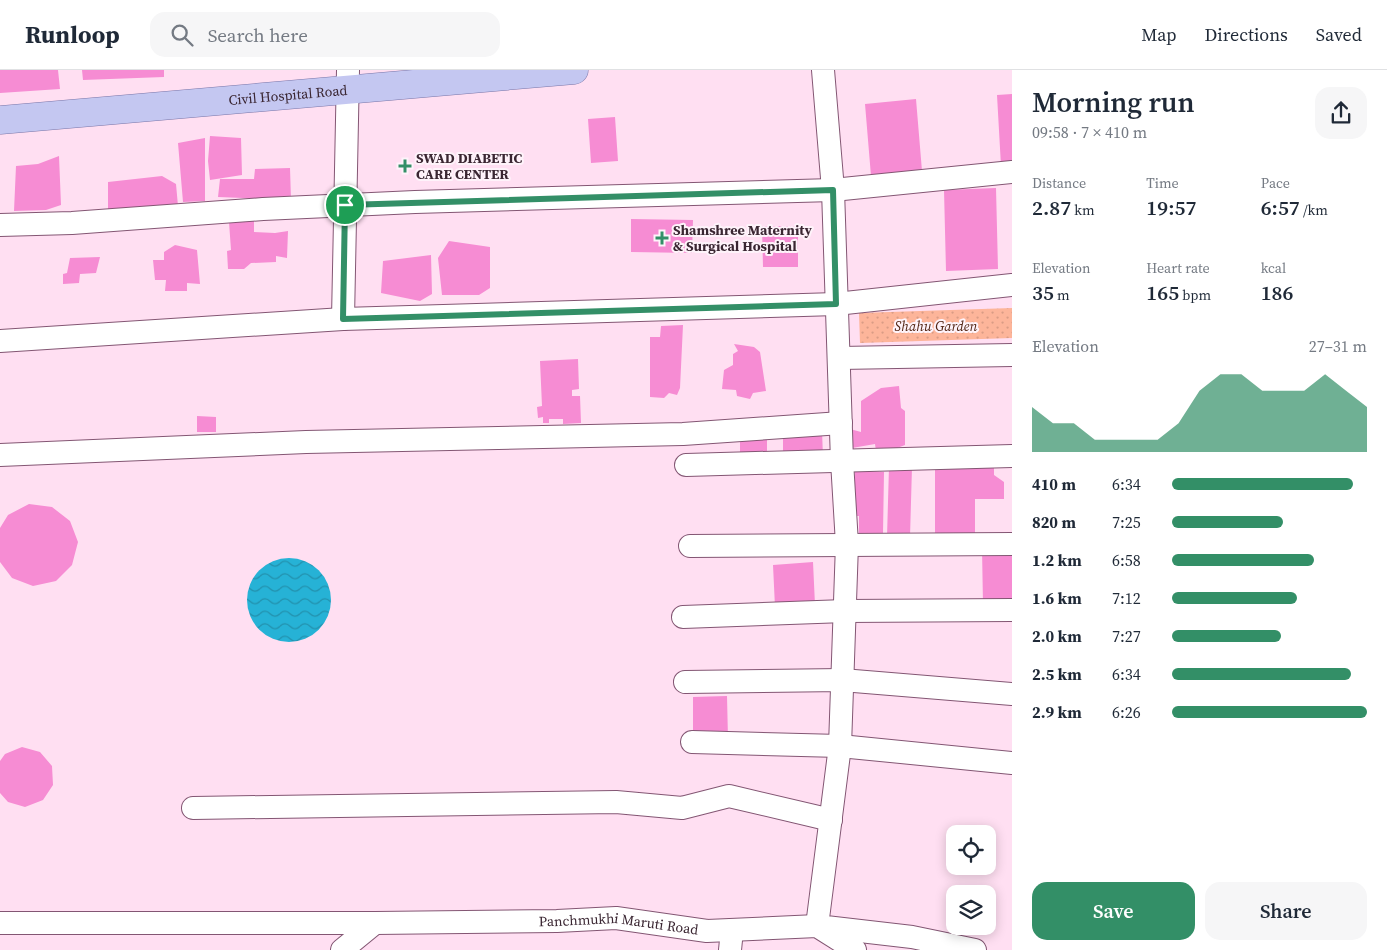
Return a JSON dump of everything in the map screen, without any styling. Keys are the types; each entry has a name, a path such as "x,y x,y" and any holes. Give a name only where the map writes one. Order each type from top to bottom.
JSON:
{"main road":[{"name":"Civil Hospital Road","path":"0,120 348,79 574,70"}],"street":[{"path":"823,70 833,190 842,461 847,544 840,746 817,926 855,950"},
{"path":"343,319 348,79"},
{"path":"0,225 72,223 345,205 833,190 1012,172"},
{"path":"0,341 343,319 836,304 1012,286"},
{"path":"840,358 1012,355"},
{"path":"0,455 306,442 683,434 841,423"},
{"path":"686,465 1012,456"},
{"path":"690,546 1012,544"},
{"path":"683,617 845,611 1012,610"},
{"path":"685,682 842,680 1012,694"},
{"path":"692,742 840,746 1012,763"},
{"path":"193,808 616,802 682,808 729,796 831,820"},
{"name":"Panchmukhi Maruti Road","path":"0,922 375,923 616,918 707,931 731,940 817,926 912,936 975,950"},
{"path":"342,950 375,923"}],"green space":[{"name":"Shahu Garden","path":"1012,308 1012,338 860,343 859,313"}],"water":[{"path":"289,558 305,561 319,570 328,584 331,600 328,616 319,630 305,639 289,642 273,639 259,630 250,616 247,600 250,584 259,570 273,561"}],"building":[{"path":"0,70 58,70 60,89 0,93"},
{"path":"82,70 164,70 164,77 83,80"},
{"path":"1012,94 1012,165 1001,166 997,95"},
{"path":"916,99 922,171 871,176 865,104"},
{"path":"615,117 618,161 591,163 588,119"},
{"path":"210,136 241,138 242,175 210,180 208,161"},
{"path":"205,138 205,201 183,202 178,143"},
{"path":"59,156 61,205 46,210 14,211 16,166 38,164"},
{"path":"290,168 291,200 218,197 220,179 254,179 255,169"},
{"path":"162,176 176,184 178,206 108,210 108,182"},
{"path":"996,188 998,269 946,271 944,190"},
{"path":"254,216 254,232 275,233 288,231 287,258 276,256 276,262 251,263 244,269 228,269 227,251 231,250 229,222"},
{"path":"631,219 693,220 692,253 631,252"},
{"path":"762,226 798,226 798,267 763,267"},
{"path":"449,241 490,247 490,288 479,295 442,295 438,258"},
{"path":"175,245 197,250 200,284 187,283 187,291 165,291 166,280 155,280 153,260 164,260 164,252"},
{"path":"431,255 432,294 420,301 381,293 383,261"},
{"path":"100,257 96,273 80,274 79,283 63,284 63,274 67,273 70,258"},
{"path":"683,325 680,388 677,395 669,393 664,398 650,397 650,337 660,337 661,326"},
{"path":"734,344 754,347 760,352 766,391 753,393 750,399 737,396 736,390 722,389 724,370 733,365 733,354 738,351"},
{"path":"578,359 579,389 572,390 572,396 580,396 581,423 563,424 563,419 549,419 549,423 543,423 543,417 538,418 537,407 542,406 540,361"},
{"path":"899,386 901,408 905,411 905,445 892,450 876,451 875,444 852,448 850,429 861,432 861,401 881,388"},
{"path":"197,416 216,417 216,432 197,432"},
{"path":"822,430 823,458 783,458 783,431"},
{"path":"767,437 767,454 740,455 740,438"},
{"path":"935,462 994,462 994,475 1004,482 1004,499 975,499 975,542 935,542"},
{"path":"889,467 912,467 910,537 887,537"},
{"path":"855,471 884,472 883,534 859,534 859,516 851,516 855,498"},
{"path":"29,504 52,507 70,521 78,542 72,565 56,581 33,586 12,578 0,562 0,528 8,515"},
{"path":"982,548 1012,548 1012,604 983,605"},
{"path":"813,562 815,605 775,607 773,565"},
{"path":"727,696 728,739 693,739 693,697"},
{"path":"22,747 40,752 52,766 53,785 43,800 25,807 8,802 0,793 0,761 5,754"}],"place":[{"name":"SWAD DIABETIC CARE CENTER","path":"405,166"},
{"name":"Shamshree Maternity & Surgical Hospital","path":"662,238"}],"route":[{"path":"833,190 836,304 343,319 345,205 833,190"}]}
